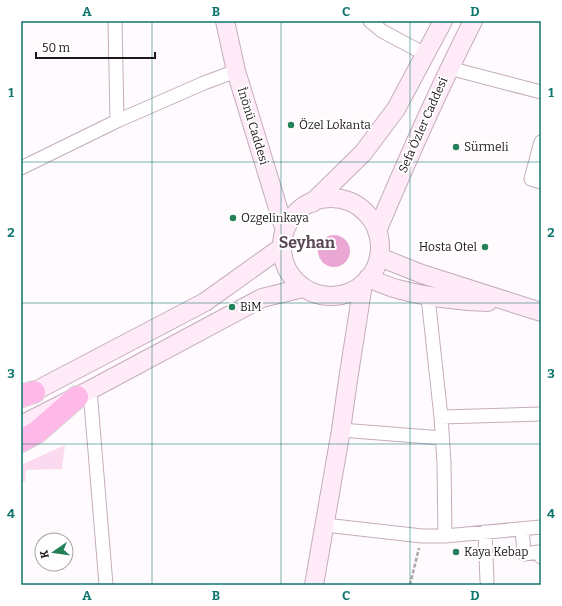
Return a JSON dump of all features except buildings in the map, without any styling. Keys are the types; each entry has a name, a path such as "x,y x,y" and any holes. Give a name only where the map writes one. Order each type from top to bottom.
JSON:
{"highway":[{"path":"21,441 37,432 83,393"}],"main road":[{"name":"İnönü Caddesi","path":"225,21 236,71 283,239"},
{"path":"312,203 363,153 396,109 443,21"},
{"name":"Sefa Özler Caddesi","path":"377,231 449,68 473,21"},
{"path":"336,198 351,202 365,212 375,225 377,231 380,240 379,257 373,272 365,281 349,293 334,296 318,294 303,288 292,276 284,262 283,239 292,217 305,206 319,199 336,198"},
{"path":"25,396 205,302 283,239"},
{"path":"379,257 422,274 541,312"},
{"path":"365,281 428,297 467,302 509,302"},
{"path":"314,585 365,281"},
{"path":"21,425 262,298 303,288"}],"street":[{"path":"115,21 117,121"},
{"path":"370,21 382,32 425,54"},
{"path":"449,68 541,92"},
{"path":"21,168 117,121 204,83 236,71"},
{"path":"541,142 531,180 541,182"},
{"path":"428,297 441,417 444,463 445,536"},
{"path":"83,393 106,585"},
{"path":"441,417 541,414"},
{"path":"341,430 442,438"},
{"path":"325,525 422,536 445,536 541,527"},
{"path":"522,529 524,554 539,552 541,557"},
{"path":"485,532 487,581"}],"path":[{"path":"410,585 422,536"}],"shaded area":[{"path":"337,235 343,237 348,242 350,251 348,260 343,265 331,267 325,265 320,260 318,248 320,242 325,237"},
{"path":"65,445 62,469 26,470 25,482 21,482 21,465"}],"place":[{"name":"Özel Lokanta","path":"291,125"},
{"name":"Sürmeli","path":"456,147"},
{"name":"Ozgelinkaya","path":"233,218"},
{"name":"Hosta Otel","path":"485,247"},
{"name":"BiM","path":"232,307"},
{"name":"Kaya Kebap","path":"456,552"}],"district":[{"name":"Seyhan","path":"307,242"}]}
